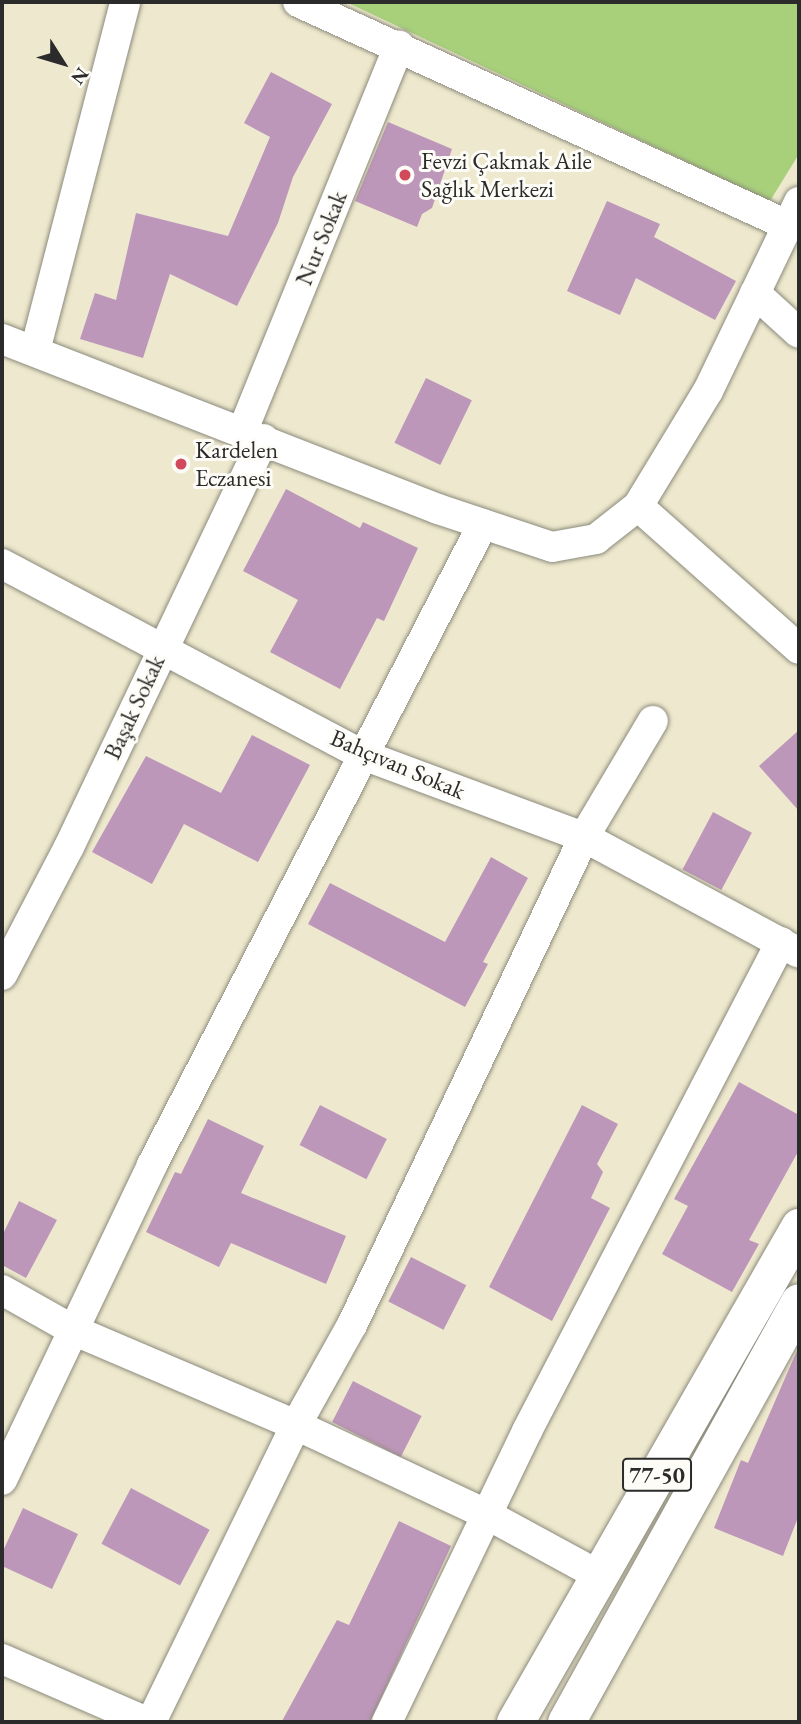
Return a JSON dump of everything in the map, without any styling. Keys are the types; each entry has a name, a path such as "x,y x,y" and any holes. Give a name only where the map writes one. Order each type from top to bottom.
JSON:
{"main road":[{"name":"77-50","path":"515,1722 799,1227"},
{"name":"77-50","path":"566,1722 796,1313"}],"street":[{"path":"35,351 125,2"},
{"path":"2,339 483,524 552,547 596,539 638,506 708,391 793,213 298,2"},
{"name":"Nur Sokak","path":"253,434 399,46"},
{"path":"755,293 799,333"},
{"name":"Başak Sokak","path":"2,975 69,847 161,648 253,434"},
{"path":"638,506 799,649"},
{"path":"2,1480 152,1165 483,524"},
{"name":"Bahçıvan Sokak","path":"2,564 363,755 583,837 790,947"},
{"path":"2,1659 149,1722 296,1425 352,1325 583,837 653,721"},
{"path":"387,1722 527,1431 790,947"},
{"path":"2,1290 73,1330 296,1425 488,1515 598,1575"}],"green space":[{"path":"346,2 799,2 799,154 770,201"}],"building":[{"path":"271,72 332,104 293,177 278,223 237,306 170,274 143,358 80,339 95,293 116,300 136,213 228,236 270,137 244,123"},
{"name":"Fevzi Çakmak Aile Sağlık Merkezi","path":"388,122 452,149 432,208 422,214 417,227 355,201"},
{"path":"607,201 660,224 654,237 736,281 715,320 636,278 620,315 567,291"},
{"path":"426,378 472,400 440,465 394,443"},
{"path":"286,489 360,528 363,522 418,548 384,621 377,618 340,689 270,652 298,600 243,571"},
{"path":"799,730 799,811 759,766"},
{"path":"252,735 310,765 258,862 184,824 152,884 92,852 146,756 221,793"},
{"path":"713,812 752,833 721,890 682,869"},
{"path":"491,857 528,878 483,962 488,964 465,1007 308,924 330,883 445,942"},
{"path":"739,1082 799,1115 799,1150 749,1240 759,1244 732,1292 662,1254 688,1206 674,1199"},
{"path":"320,1105 387,1139 366,1179 300,1145"},
{"path":"582,1105 618,1124 597,1164 603,1172 591,1198 610,1208 552,1321 489,1287"},
{"path":"208,1119 264,1146 241,1193 346,1236 326,1284 231,1243 219,1267 146,1232 175,1172 181,1174"},
{"path":"19,1201 57,1220 26,1278 2,1265 2,1236"},
{"path":"411,1257 466,1285 444,1330 388,1302"},
{"path":"799,1346 799,1515 783,1556 714,1528 741,1460 748,1463"},
{"path":"353,1381 422,1416 401,1457 332,1422"},
{"path":"131,1488 210,1530 180,1585 101,1544"},
{"path":"23,1508 78,1534 52,1589 2,1566 2,1553"},
{"path":"399,1521 451,1546 370,1722 282,1721 337,1620 349,1625"}],"place":[{"name":"Fevzi Çakmak Aile Sağlık Merkezi","path":"405,175"},
{"name":"Kardelen Eczanesi","path":"181,464"}]}
